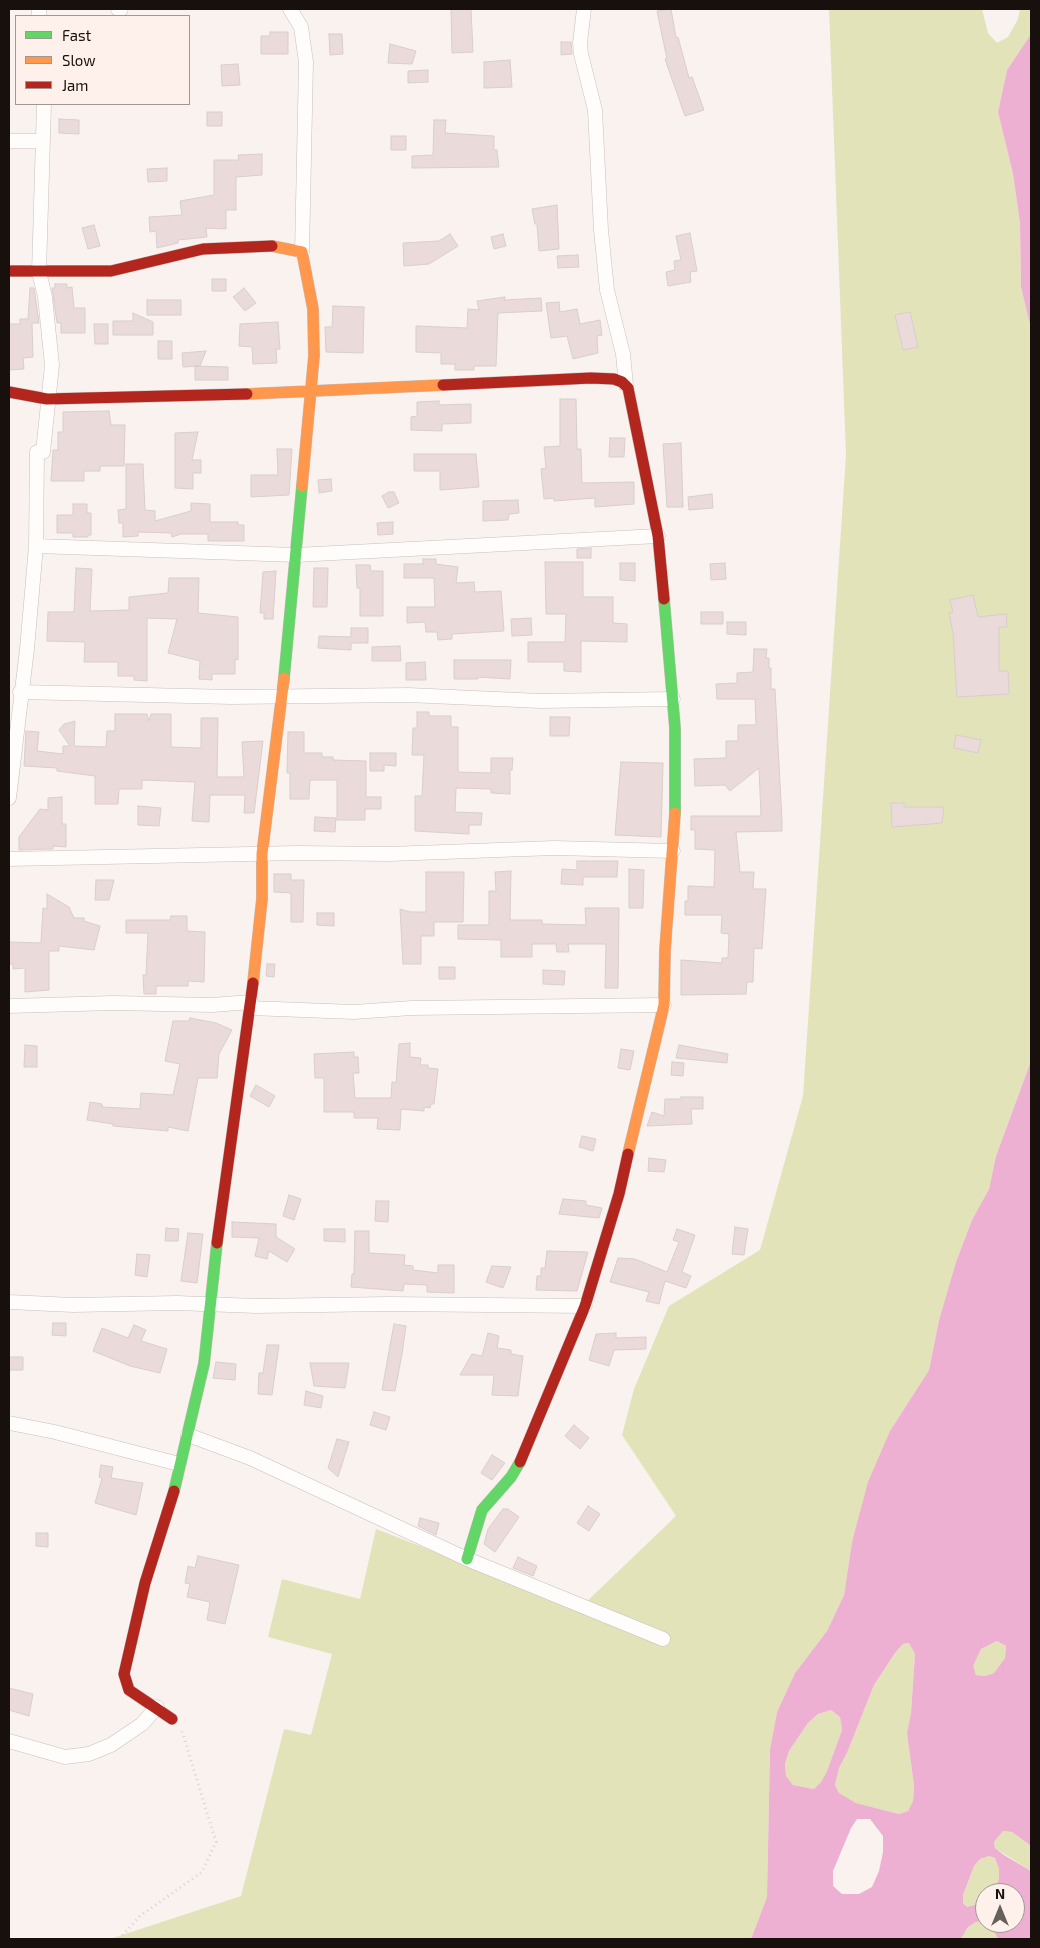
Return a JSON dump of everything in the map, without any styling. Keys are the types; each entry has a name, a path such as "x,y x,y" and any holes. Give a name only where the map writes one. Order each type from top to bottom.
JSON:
{"street":[{"path":"172,1719 157,1707 129,1690 124,1674 145,1584 174,1498 179,1464 188,1435 204,1364 218,1237 251,1005 262,899 262,854 280,696 287,654 314,356 313,309 302,252 306,62 301,27 290,9"},
{"path":"467,1559 482,1510 511,1477 521,1461 586,1306 619,1194 664,1005 664,950 673,851 675,748 673,699 658,536 626,385 623,354 607,290 601,230 595,110 580,43 584,9"},
{"path":"9,798 20,692 27,649 36,546 38,452 43,452 52,364 45,297 39,272 44,105"},
{"path":"9,141 42,141"},
{"path":"9,271 111,271 203,249 267,245 302,252"},
{"path":"9,392 47,399 310,392 591,378 614,379 626,385"},
{"path":"36,546 296,555 658,536"},
{"path":"20,692 232,697 408,695 541,701 673,699"},
{"path":"9,858 298,852 389,854 554,848 673,851"},
{"path":"9,1006 113,1003 251,1005 354,1012 412,1008 664,1005"},
{"path":"9,1302 74,1305 212,1304 256,1306 370,1304 586,1306"},
{"path":"9,1423 55,1432 179,1464"},
{"path":"188,1435 250,1458 467,1559 663,1639"},
{"path":"9,1741 65,1757 89,1754 111,1745 142,1724 157,1707"}],"path":[{"path":"119,1939 140,1916 202,1872 216,1842 196,1782 184,1734 172,1719"}],"green space":[{"path":"829,9 982,9 988,33 997,43 1008,37 1018,19 1020,9 1031,9 1031,34 1007,70 998,112 1013,174 1020,223 1021,287 1031,329 1031,1061 996,1156 989,1189 972,1220 956,1262 939,1320 929,1370 890,1431 852,1542 844,1595 827,1631 795,1673 777,1712 770,1749 767,1897 751,1939 110,1939 241,1896 284,1729 311,1735 332,1654 268,1637 282,1579 360,1599 376,1529 580,1608 676,1516 622,1435 634,1389 669,1306 760,1250 803,1096 846,455"},
{"path":"997,1641 1006,1646 1005,1658 994,1673 985,1676 976,1675 972,1666 981,1649"},
{"path":"909,1643 915,1654 911,1713 907,1733 914,1786 913,1801 908,1811 899,1814 856,1803 839,1793 835,1785 839,1768 847,1753 874,1685 895,1653 903,1644"},
{"path":"831,1710 840,1717 842,1730 827,1771 821,1782 814,1789 793,1785 786,1777 785,1764 789,1751 808,1723 818,1714"},
{"path":"1003,1831 1012,1832 1031,1846 1031,1871 995,1848 994,1842"},
{"path":"989,1856 995,1858 999,1869 999,1879 998,1883 975,1883 975,1905 967,1907 963,1903 963,1895 974,1866 980,1859"},
{"path":"975,1923 975,1933 995,1933 998,1939 961,1939 968,1927"}],"shaded area":[{"path":"1031,34 1031,329 1021,287 1020,223 1013,174 998,112 1007,70"},
{"path":"1031,1061 1031,1846 1012,1832 1003,1831 994,1842 995,1848 1031,1871 1031,1939 998,1939 995,1933 1025,1933 1025,1883 998,1883 999,1869 995,1858 989,1856 980,1859 974,1866 963,1895 963,1903 967,1907 975,1905 975,1923 968,1927 961,1939 751,1939 767,1897 770,1749 777,1712 795,1673 827,1631 844,1595 852,1542 868,1482 890,1431 929,1370 939,1320 956,1262 972,1220 989,1189 996,1156","holes":["997,1641 1006,1646 1005,1658 994,1673 985,1676 976,1675 973,1666 981,1649","909,1643 915,1654 911,1713 907,1733 914,1786 913,1801 908,1811 899,1814 856,1803 839,1793 835,1785 839,1768 847,1753 874,1685 895,1653 903,1644","831,1710 840,1717 842,1730 827,1771 821,1782 814,1789 793,1785 786,1776 785,1764 789,1751 808,1723 818,1714","857,1819 870,1819 883,1836 883,1852 879,1871 872,1887 859,1894 842,1894 833,1886 833,1871 851,1828"]}],"building":[{"path":"451,9 471,9 473,52 452,53"},
{"path":"671,9 676,38 678,37 689,78 692,77 704,110 685,116 665,59 667,59 657,11"},
{"path":"270,32 288,32 288,54 261,54 261,36 270,36"},
{"path":"329,34 342,34 343,54 330,55"},
{"path":"561,42 571,42 572,54 561,55"},
{"path":"390,44 416,51 412,64 388,63"},
{"path":"510,60 512,87 484,88 484,62"},
{"path":"238,64 240,85 222,86 221,65"},
{"path":"428,70 428,82 408,83 408,71"},
{"path":"207,112 222,112 222,126 207,126"},
{"path":"59,119 79,120 79,134 59,133"},
{"path":"434,120 446,120 445,133 494,136 494,150 497,150 499,167 412,168 412,156 433,155"},
{"path":"391,136 406,136 406,150 391,150"},
{"path":"262,154 262,175 236,177 236,210 226,210 226,229 206,228 207,237 178,240 178,243 157,248 156,231 150,232 149,217 182,215 180,201 214,195 214,160 239,160 238,155"},
{"path":"167,168 167,181 148,182 147,169"},
{"path":"557,205 559,249 539,251 537,224 535,224 532,209"},
{"path":"94,225 100,246 88,249 82,228"},
{"path":"690,233 697,271 690,272 691,282 668,286 666,272 675,270 674,261 681,260 676,236"},
{"path":"450,234 458,246 429,264 404,266 403,243 439,241"},
{"path":"503,234 506,246 494,249 491,237"},
{"path":"578,255 579,267 558,268 557,256"},
{"path":"212,279 226,279 226,291 212,291"},
{"path":"55,284 67,284 67,288 72,287 74,308 85,308 85,333 61,333 61,323 57,323 52,288 55,288"},
{"path":"30,288 34,288 39,323 32,323 33,357 23,358 24,369 9,370 9,324 20,324 20,319 28,319"},
{"path":"244,288 256,303 245,311 233,297"},
{"path":"505,297 504,300 541,298 542,311 498,313 496,366 474,366 474,370 455,370 455,364 441,364 441,353 416,352 416,326 467,328 468,309 479,310 477,301"},
{"path":"147,300 181,300 181,315 147,315"},
{"path":"559,302 560,312 577,309 580,324 600,320 602,335 597,336 598,353 573,359 567,336 551,338 546,303"},
{"path":"333,306 364,307 363,353 326,352 325,327 332,327"},
{"path":"910,312 918,347 903,350 895,315"},
{"path":"133,313 153,322 153,335 113,335 113,321 133,321"},
{"path":"278,322 280,349 276,349 277,363 253,364 252,347 239,346 240,324"},
{"path":"94,324 108,324 108,344 95,344"},
{"path":"158,341 172,341 172,359 158,359"},
{"path":"206,351 200,366 183,367 182,353"},
{"path":"195,366 228,367 228,380 195,380"},
{"path":"560,399 576,399 577,449 581,449 582,483 634,482 634,504 595,507 595,498 554,501 554,498 544,499 541,469 546,468 544,447 560,446"},
{"path":"439,401 439,405 471,404 471,423 442,424 442,431 411,430 411,417 417,416 417,402"},
{"path":"109,411 111,425 125,425 124,466 100,466 100,471 84,471 84,481 51,481 53,450 58,450 58,432 63,432 63,412"},
{"path":"198,432 192,460 201,460 201,473 193,473 193,489 175,488 175,433"},
{"path":"610,438 625,438 624,457 609,457"},
{"path":"681,443 683,507 667,507 663,444"},
{"path":"277,449 292,449 289,495 251,497 251,475 278,475"},
{"path":"414,454 476,454 479,487 440,490 440,471 414,471"},
{"path":"126,464 143,464 145,510 155,511 155,521 191,511 191,503 210,504 210,522 238,522 238,525 244,525 244,541 208,541 208,534 181,534 172,537 171,533 138,532 138,536 123,537 123,523 119,523 118,510 126,509"},
{"path":"331,479 332,491 319,493 318,480"},
{"path":"389,492 394,492 399,503 388,508 382,496"},
{"path":"712,494 713,508 689,510 688,497"},
{"path":"518,500 519,513 509,514 508,520 483,521 483,501"},
{"path":"73,504 87,504 87,513 91,513 91,535 88,535 88,537 73,537 73,533 57,533 57,515 73,515"},
{"path":"393,522 393,534 378,535 377,523"},
{"path":"591,548 591,558 577,558 577,549"},
{"path":"423,559 436,559 436,564 458,567 456,583 474,582 475,592 501,591 504,631 452,634 452,639 438,640 437,632 426,632 425,622 407,623 407,607 435,607 434,578 404,578 404,564 423,564"},
{"path":"545,562 583,562 583,597 613,597 613,623 627,624 627,642 581,641 581,672 564,671 564,662 528,662 528,642 565,642 566,614 546,614"},
{"path":"620,563 635,563 635,581 620,580"},
{"path":"725,563 726,579 711,580 710,564"},
{"path":"356,565 370,565 371,571 383,571 383,616 360,616 360,588 357,588"},
{"path":"76,568 92,569 90,611 129,610 129,597 168,593 169,578 199,578 198,613 238,617 238,660 235,659 235,674 212,674 212,680 199,679 200,661 168,653 177,619 147,618 147,681 134,680 134,676 118,676 118,662 84,662 85,642 47,641 48,612 74,612"},
{"path":"314,568 328,568 327,607 313,607"},
{"path":"276,571 273,619 264,619 264,613 260,613 263,572"},
{"path":"973,595 978,617 1006,614 1007,627 999,627 999,671 1008,671 1009,694 957,697 953,633 949,613 953,612 950,600"},
{"path":"701,612 723,612 723,624 701,624"},
{"path":"531,618 532,635 512,636 511,619"},
{"path":"727,622 746,622 746,635 727,634"},
{"path":"351,628 368,628 368,643 351,643 351,650 318,648 319,636 351,637"},
{"path":"400,646 401,661 372,661 372,647"},
{"path":"754,649 767,649 766,658 769,658 769,668 771,668 771,689 775,689 782,821 782,831 736,832 740,872 754,872 753,889 766,889 762,949 754,948 753,982 747,982 746,994 681,995 681,960 722,963 722,958 728,958 729,934 721,933 722,915 685,915 685,901 688,901 688,886 714,887 715,850 695,849 695,830 691,830 691,816 761,816 759,768 730,791 725,785 695,786 694,759 726,758 726,741 738,741 738,725 756,725 755,699 717,699 716,684 737,683 737,673 753,672"},
{"path":"454,660 511,660 510,679 478,677 478,679 454,679"},
{"path":"425,662 426,680 406,680 406,663"},
{"path":"417,712 429,712 429,716 451,716 451,727 458,727 458,772 491,773 491,758 513,758 512,770 510,770 510,794 491,793 491,789 456,788 455,812 482,813 481,825 469,825 469,834 415,831 415,796 422,796 424,755 412,755 413,728 417,728"},
{"path":"115,714 147,714 149,721 151,714 171,714 171,747 201,748 201,718 218,718 217,777 244,777 242,742 263,741 254,813 244,813 245,795 210,795 209,822 192,821 195,782 142,780 142,789 119,789 118,804 95,804 95,776 57,771 57,768 24,766 26,731 39,732 37,751 63,754 63,746 70,746 59,730 64,724 75,721 74,746 106,747 107,731 115,731"},
{"path":"550,717 570,717 569,736 550,736"},
{"path":"288,732 304,732 304,753 322,753 322,757 333,757 333,760 366,761 366,797 381,797 381,809 365,809 365,820 337,820 337,780 310,780 309,799 290,799 290,773 287,773"},
{"path":"956,735 981,740 978,753 954,748"},
{"path":"370,753 396,753 396,766 384,765 384,771 370,771"},
{"path":"621,762 663,763 661,837 615,835"},
{"path":"62,797 62,824 66,824 66,847 53,846 53,849 19,850 19,837 40,809 48,810 48,798"},
{"path":"891,803 904,803 904,807 944,807 942,823 892,827"},
{"path":"138,806 161,808 159,826 138,825"},
{"path":"315,817 336,818 335,832 314,831"},
{"path":"577,861 618,861 617,877 583,877 583,885 561,884 562,869 577,870"},
{"path":"629,869 644,870 643,908 629,908"},
{"path":"511,871 510,920 542,920 542,924 586,925 585,908 619,908 618,988 605,988 606,944 568,944 569,952 557,952 556,944 532,944 532,957 501,957 501,940 458,939 458,925 489,925 489,891 496,891 495,872"},
{"path":"426,872 464,872 463,922 434,922 434,936 421,936 421,964 403,964 400,909 410,912 426,912"},
{"path":"274,874 291,874 291,880 304,880 303,922 291,922 291,893 274,892"},
{"path":"96,880 114,880 109,900 95,900"},
{"path":"47,894 69,907 74,918 84,918 84,921 100,926 94,950 59,946 59,951 49,951 49,990 25,992 25,968 13,969 13,964 9,964 9,942 41,943 43,908 47,909"},
{"path":"317,913 334,913 334,926 317,925"},
{"path":"171,916 187,916 187,931 205,932 204,982 188,981 188,986 156,986 156,994 144,994 143,975 146,975 148,933 126,933 126,920 170,920"},
{"path":"267,964 275,964 274,977 266,976"},
{"path":"439,967 455,967 455,979 439,979"},
{"path":"543,970 565,971 564,985 543,984"},
{"path":"190,1018 216,1023 232,1030 219,1054 217,1078 198,1078 188,1131 168,1127 168,1131 113,1126 113,1124 87,1120 90,1102 102,1104 102,1107 140,1109 141,1093 173,1095 180,1064 165,1061 173,1021 189,1021"},
{"path":"410,1043 410,1057 421,1058 420,1065 428,1065 428,1068 438,1069 434,1104 431,1104 430,1108 424,1107 424,1111 401,1109 400,1130 377,1129 378,1118 354,1118 354,1112 324,1112 324,1078 315,1078 314,1054 354,1052 354,1057 358,1057 359,1073 353,1073 355,1098 391,1098 392,1082 396,1083 399,1044"},
{"path":"25,1045 37,1046 37,1067 24,1067"},
{"path":"679,1045 728,1054 727,1063 676,1058"},
{"path":"621,1049 634,1051 630,1070 618,1068"},
{"path":"672,1062 684,1063 683,1076 671,1075"},
{"path":"256,1085 275,1096 269,1107 250,1096"},
{"path":"681,1097 703,1097 703,1109 691,1109 692,1124 647,1126 652,1112 664,1116 665,1099 681,1099"},
{"path":"582,1136 596,1139 593,1151 579,1147"},
{"path":"649,1158 666,1160 664,1172 648,1171"},
{"path":"289,1195 301,1199 294,1220 283,1216"},
{"path":"563,1199 586,1201 586,1205 602,1208 599,1218 559,1214"},
{"path":"376,1201 389,1201 388,1222 375,1221"},
{"path":"232,1222 276,1224 276,1237 295,1249 287,1262 269,1251 267,1259 255,1256 259,1238 232,1237"},
{"path":"735,1227 748,1229 744,1255 732,1254"},
{"path":"166,1228 179,1229 178,1241 165,1241"},
{"path":"324,1229 345,1229 345,1242 324,1241"},
{"path":"677,1229 695,1235 682,1272 691,1276 686,1288 665,1281 659,1304 646,1301 649,1292 610,1282 618,1258 635,1259 667,1272 679,1242 673,1240"},
{"path":"355,1231 369,1231 369,1253 405,1255 404,1265 413,1266 413,1270 438,1273 438,1265 454,1265 454,1293 427,1292 427,1285 404,1284 403,1291 351,1287 352,1274 354,1274"},
{"path":"188,1233 203,1234 197,1283 181,1281"},
{"path":"547,1251 588,1252 577,1291 536,1290 537,1276 541,1276 541,1268 545,1268"},
{"path":"137,1254 150,1255 147,1277 135,1275"},
{"path":"492,1266 511,1267 503,1288 486,1282"},
{"path":"53,1323 66,1323 66,1336 52,1335"},
{"path":"394,1324 406,1326 402,1354 395,1391 382,1390"},
{"path":"134,1325 146,1330 141,1341 167,1349 160,1373 130,1366 93,1351 102,1328 128,1338"},
{"path":"488,1333 499,1336 497,1348 511,1350 511,1354 523,1356 518,1396 492,1395 494,1375 460,1375 472,1354 482,1356"},
{"path":"616,1333 616,1338 646,1337 646,1349 614,1350 609,1366 589,1360 596,1334"},
{"path":"267,1345 279,1345 272,1395 258,1394 259,1373 263,1373"},
{"path":"9,1357 23,1357 23,1370 9,1370"},
{"path":"216,1362 236,1364 235,1380 213,1378"},
{"path":"310,1363 349,1363 345,1388 314,1386"},
{"path":"306,1391 323,1396 321,1408 304,1405"},
{"path":"374,1412 390,1417 386,1430 370,1425"},
{"path":"574,1425 589,1438 580,1449 565,1436"},
{"path":"337,1439 349,1442 338,1477 328,1468"},
{"path":"492,1455 505,1463 492,1480 481,1473"},
{"path":"101,1465 113,1467 111,1478 143,1483 136,1515 95,1503 102,1478 99,1477"},
{"path":"588,1506 600,1514 589,1531 577,1523"},
{"path":"503,1509 508,1509 519,1517 495,1552 484,1544 488,1529"},
{"path":"420,1518 439,1523 436,1535 418,1526"},
{"path":"36,1533 48,1533 48,1547 36,1546"},
{"path":"198,1556 239,1565 225,1624 207,1620 210,1602 187,1597 190,1584 185,1583 188,1566 195,1568"},
{"path":"518,1557 537,1566 533,1576 513,1568"},
{"path":"9,1688 33,1694 29,1716 9,1710"}],"traffic: fast":[{"path":"284,678 302,486"},
{"path":"664,599 675,728 675,813"},
{"path":"174,1491 204,1364 217,1243"},
{"path":"467,1559 482,1510 511,1477 520,1462"}],"traffic: slow":[{"path":"272,246 302,252 313,309 314,356 302,486"},
{"path":"247,394 443,385"},
{"path":"253,983 262,899 262,854 284,678"},
{"path":"628,1154 664,1005 665,950 675,813"}],"traffic: jam":[{"path":"9,271 111,271 203,249 272,246"},
{"path":"443,385 591,378 614,379 622,382 628,388 658,536 664,599"},
{"path":"9,392 47,399 247,394"},
{"path":"217,1243 253,983"},
{"path":"520,1462 585,1306 619,1194 628,1154"},
{"path":"172,1719 129,1690 124,1674 145,1583 174,1491"}]}
